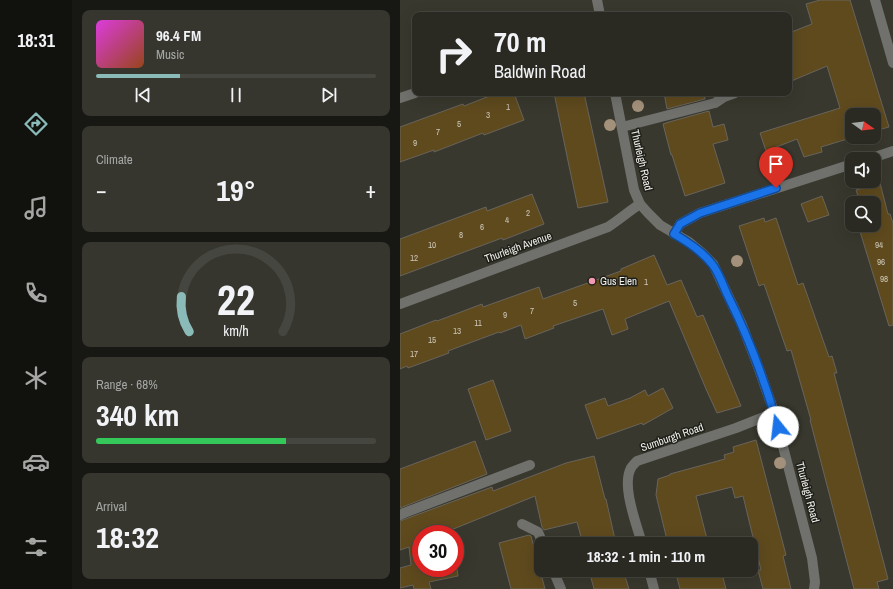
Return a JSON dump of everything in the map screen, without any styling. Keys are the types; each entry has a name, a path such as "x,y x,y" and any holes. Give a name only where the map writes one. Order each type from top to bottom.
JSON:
{"street":[{"path":"597,0 599,12"},
{"path":"875,0 893,63"},
{"path":"400,98 412,94"},
{"name":"Thurleigh Road","path":"616,96 634,190 640,204 660,225 689,242 713,264 742,324 774,412 812,558 815,582 814,589"},
{"path":"622,127 715,103 727,96"},
{"path":"881,155 893,151"},
{"path":"674,234 680,224 700,213 845,166"},
{"name":"Thurleigh Avenue","path":"400,304 608,227 640,204"},
{"name":"Sumburgh Road","path":"640,537 628,495 628,482 631,469 637,461 736,428 774,412"},
{"path":"402,514 530,464"},
{"path":"522,524 538,532 540,537"},
{"path":"556,577 561,589"},
{"path":"651,577 654,589"}],"building":[{"path":"820,0 850,0 889,127 881,129 881,108 845,108 845,140 821,147 822,152 804,157 797,139 766,151 760,133 840,108 827,66 792,81 792,32 812,24 806,4"},
{"path":"489,96 515,96 524,120 484,135 483,133 434,152 434,150 400,162 400,127 463,104 464,106"},
{"path":"555,96 585,96 608,202 578,208"},
{"path":"665,96 704,96 705,99 667,109"},
{"path":"709,111 713,127 724,124 728,140 713,144 725,183 685,196 671,155 663,124"},
{"path":"881,187 888,214 890,214 893,223 893,325 889,326 860,232 881,232 881,196 858,196 856,190"},
{"path":"532,194 544,224 400,276 400,239 486,207 487,211"},
{"path":"822,196 829,215 808,222 801,204"},
{"path":"764,218 765,222 776,218 798,285 803,283 829,357 832,356 837,373 834,373 888,579 877,582 879,589 854,589 811,420 791,350 787,351 764,284 759,286 739,226"},
{"path":"654,255 667,285 681,280 697,317 703,315 741,406 717,413 669,301 625,319 628,329 612,335 603,309 553,326 554,328 525,339 521,325 448,351 449,353 408,368 407,366 400,369 400,334 482,304 483,307 539,287 543,299 621,271 621,269"},
{"path":"493,380 511,431 486,440 468,389"},
{"path":"663,388 673,408 643,425 642,423 597,439 585,405 605,398 608,406 630,398 645,390 648,396"},
{"path":"756,440 786,555 783,556 791,589 763,589 758,570 761,570 758,558 758,537 753,537 743,496 735,498 732,487 696,496 706,537 666,537 656,495 658,479 670,474 725,459 724,455 734,452 733,447"},
{"path":"475,441 487,474 400,508 400,469"},
{"path":"594,456 614,537 581,537 577,522 544,530 535,496 463,525 412,525 412,577 453,577 429,582 431,589 414,589 413,585 400,588 400,568 411,565 409,547 400,550 400,521 492,487 493,491 566,463"},
{"path":"529,535 531,536 534,547 534,577 542,577 545,589 511,589 499,543"},
{"path":"591,577 625,577 629,589 594,589"},
{"path":"677,577 723,577 726,589 680,589"}],"place":[{"name":"Gus Elen","path":"592,281"}],"route":[{"path":"776,188 700,213 680,224 674,234 689,242 713,264 742,324 759,369 778,427"}]}
